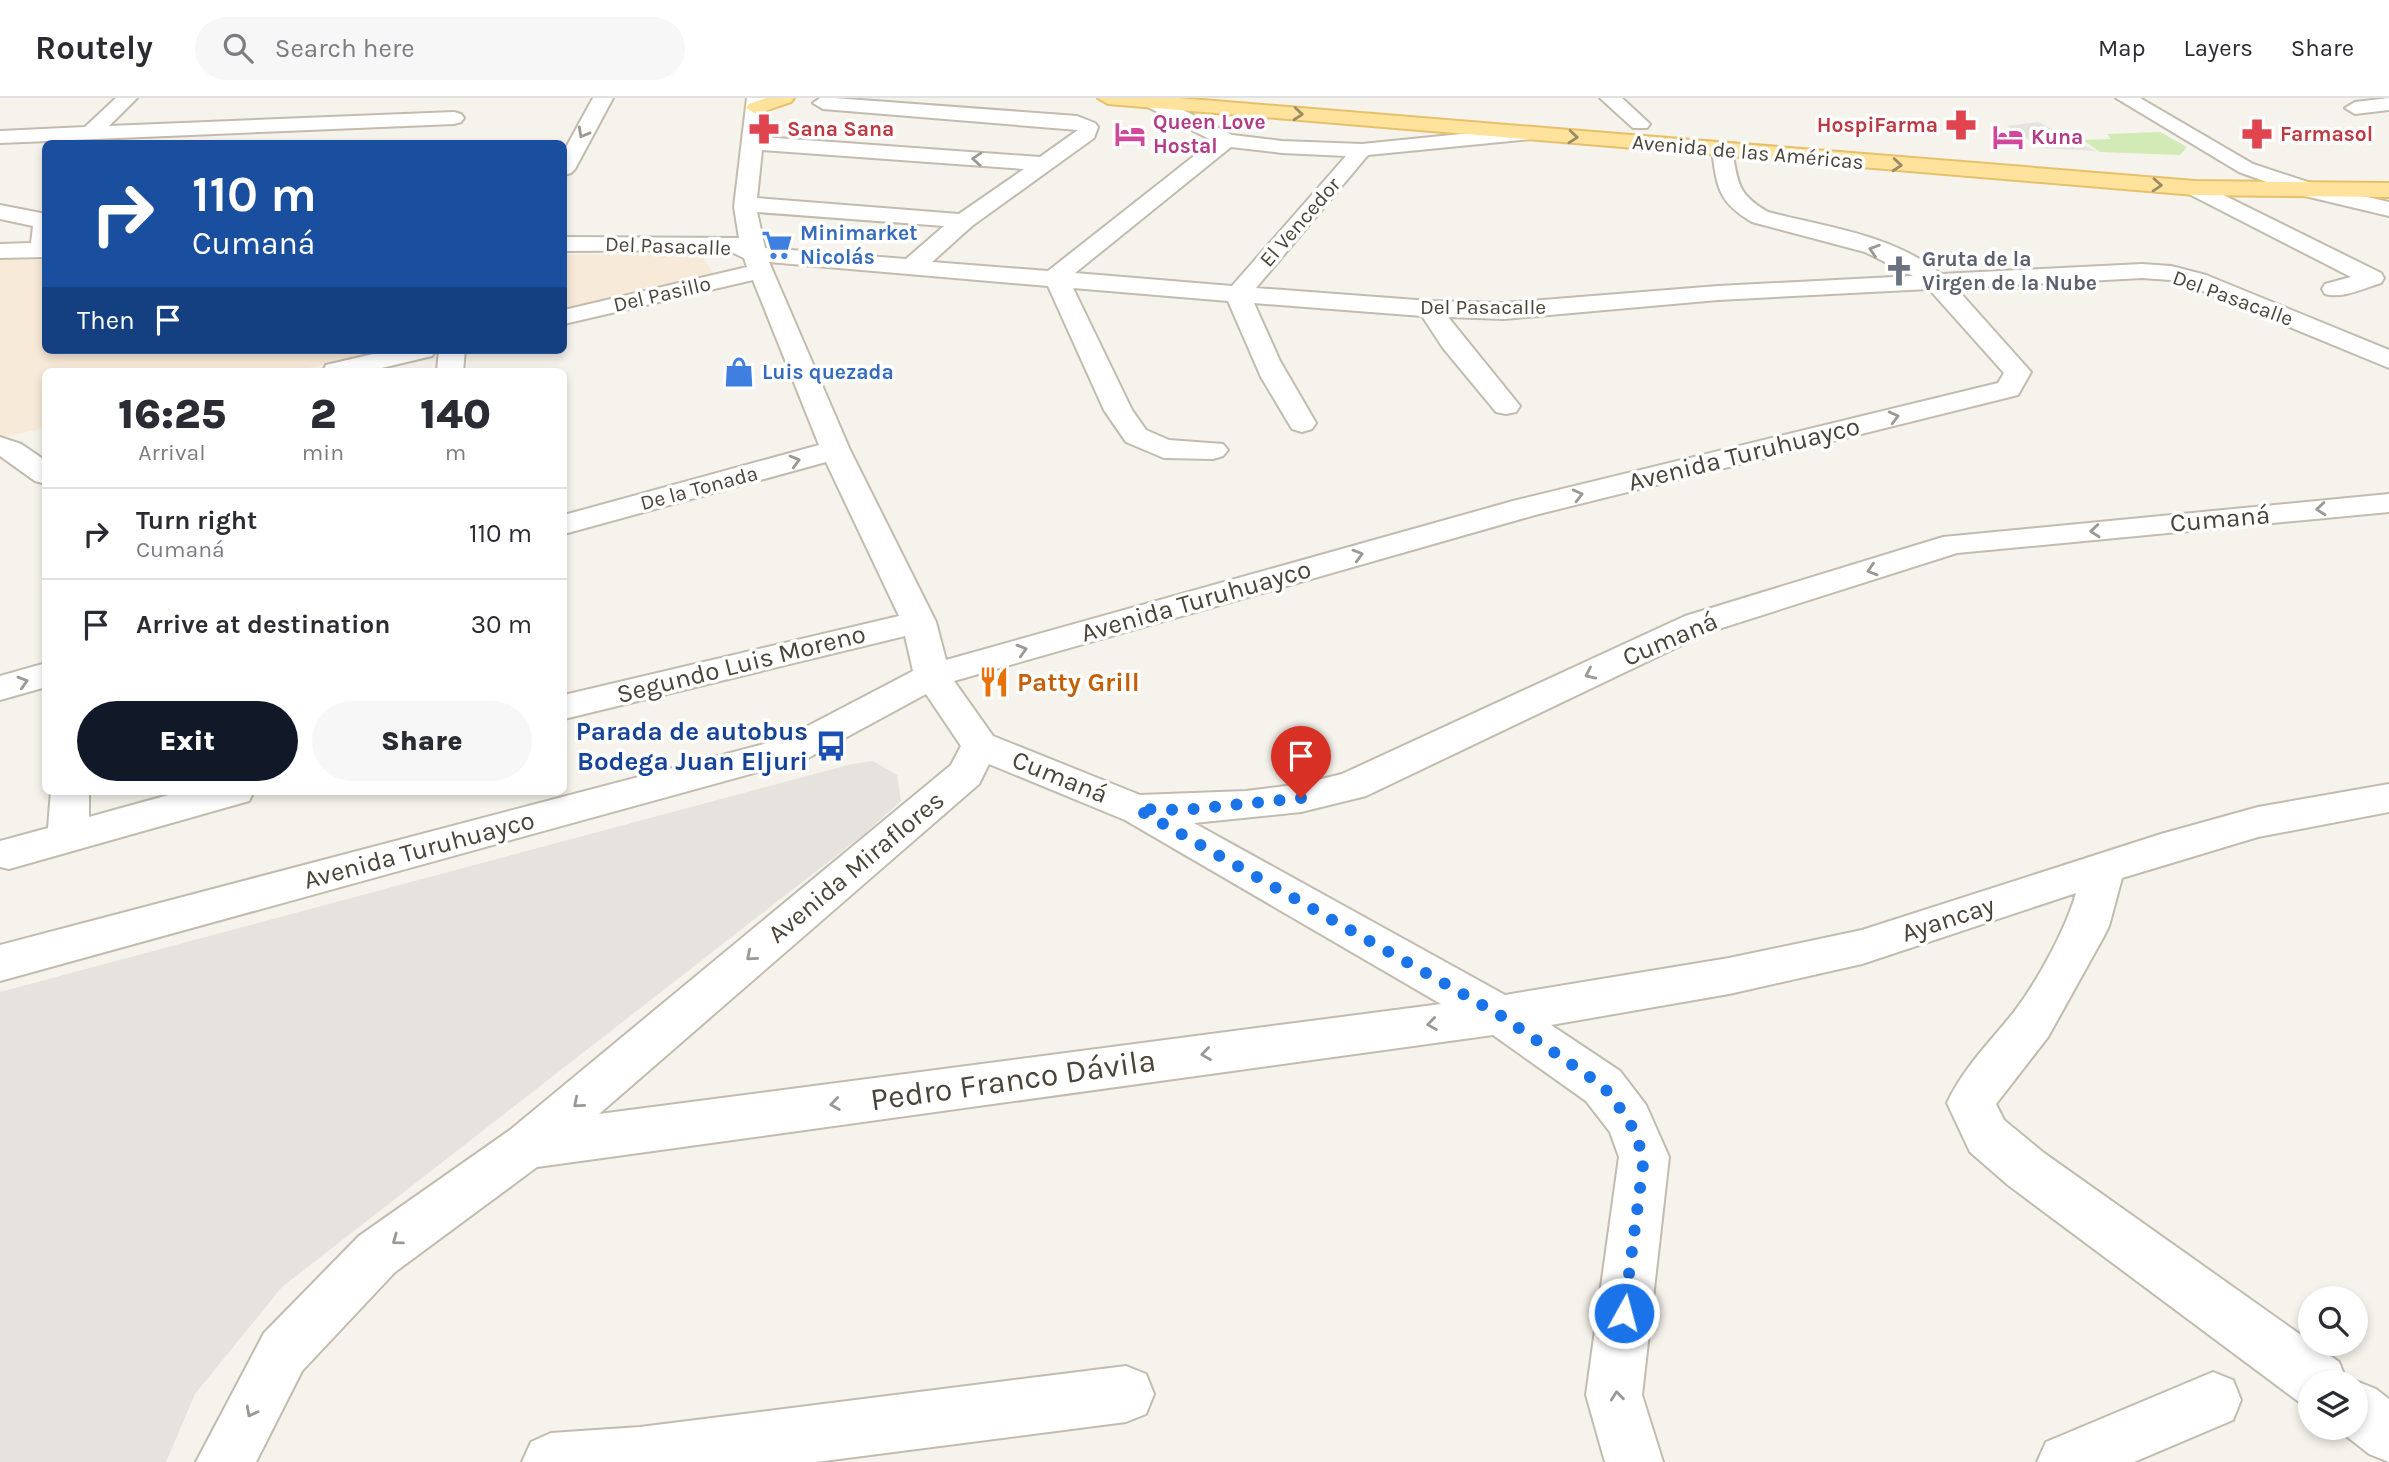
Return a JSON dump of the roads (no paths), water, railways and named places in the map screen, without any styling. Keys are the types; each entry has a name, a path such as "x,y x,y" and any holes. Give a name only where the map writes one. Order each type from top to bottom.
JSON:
{"main road":[{"path":"757,103 784,98"},
{"name":"Avenida de las Américas","path":"1108,98 2195,188 2389,190"},
{"name":"Avenida de las Américas","path":"1344,98 2171,166"},
{"path":"2208,167 2363,169"}],"street":[{"path":"91,133 127,98"},
{"path":"0,137 450,126 464,98"},
{"path":"567,164 603,98"},
{"path":"1610,98 1640,124"},
{"path":"2126,98 2246,168 2313,191 2389,209"},
{"path":"1151,102 1227,139 1282,147 1362,150 1429,141 1531,133"},
{"path":"757,103 746,204 757,263 835,450 919,622 932,676 980,745"},
{"path":"823,103 1077,122 1088,127 1087,134 964,221 914,265"},
{"path":"2356,108 2389,104"},
{"path":"1213,450 1164,449 1136,436 1118,410 1056,277 1227,139"},
{"path":"754,144 1045,164"},
{"name":"El Vencedor","path":"1238,294 1362,150"},
{"name":"Avenida Turuhuayco","path":"0,963 795,749 932,676 1524,508 2008,388 2018,372 1934,282 1910,263 1875,249 1760,217 1744,208 1731,197 1722,150"},
{"path":"2195,188 2372,278 2334,289"},
{"path":"746,204 964,221"},
{"path":"0,212 42,221"},
{"name":"Del Pasacalle","path":"567,244 731,243 757,263 914,265 1430,309 1504,311 1718,293 2142,271 2171,273 2197,280 2389,360"},
{"path":"0,251 42,250"},
{"name":"Del Pasillo","path":"567,316 757,263"},
{"path":"1238,294 1258,346 1278,386 1302,423"},
{"path":"1430,309 1452,342 1506,406"},
{"path":"348,368 406,354"},
{"path":"4,449 42,442"},
{"path":"4,449 42,473"},
{"name":"De la Tonada","path":"567,524 835,450"},
{"name":"Cumaná","path":"980,745 1137,809 1184,810 1301,798 1352,786 1697,624 1954,544 2389,503"},
{"name":"Segundo Luis Moreno","path":"567,706 919,622"},
{"path":"0,688 42,676"},
{"name":"Avenida Miraflores","path":"225,1462 283,1352 377,1254 527,1146 965,774 980,745"},
{"path":"68,836 70,795"},
{"path":"9,854 220,795"},
{"name":"Ayancay","path":"1500,1015 1729,976 1862,947 2161,849 2258,822 2389,797"},
{"path":"1137,809 1500,1015 1603,1086 1629,1120 1644,1157 1614,1395 1634,1462"},
{"path":"2104,868 2088,926 2032,1023 1984,1079 1971,1104 1987,1136 2025,1169 2302,1370"},
{"name":"Pedro Franco Dávila","path":"527,1146 1500,1015"},
{"path":"551,1462 640,1456 1126,1394"},
{"path":"2066,1462 2213,1401"},
{"path":"2368,1418 2389,1434"}],"place":[{"name":"HospiFarma","path":"1961,125"},
{"name":"Sana Sana","path":"764,129"},
{"name":"Queen Love Hostal","path":"1130,134"},
{"name":"Farmasol","path":"2257,134"},
{"name":"Kuna","path":"2008,137"},
{"name":"Minimarket Nicolás","path":"777,245"},
{"name":"Gruta de la Virgen de la Nube","path":"1899,271"},
{"name":"Luis quezada","path":"739,372"},
{"name":"Patty Grill","path":"994,682"},
{"name":"Parada de autobus Bodega Juan Eljuri","path":"831,746"}]}
